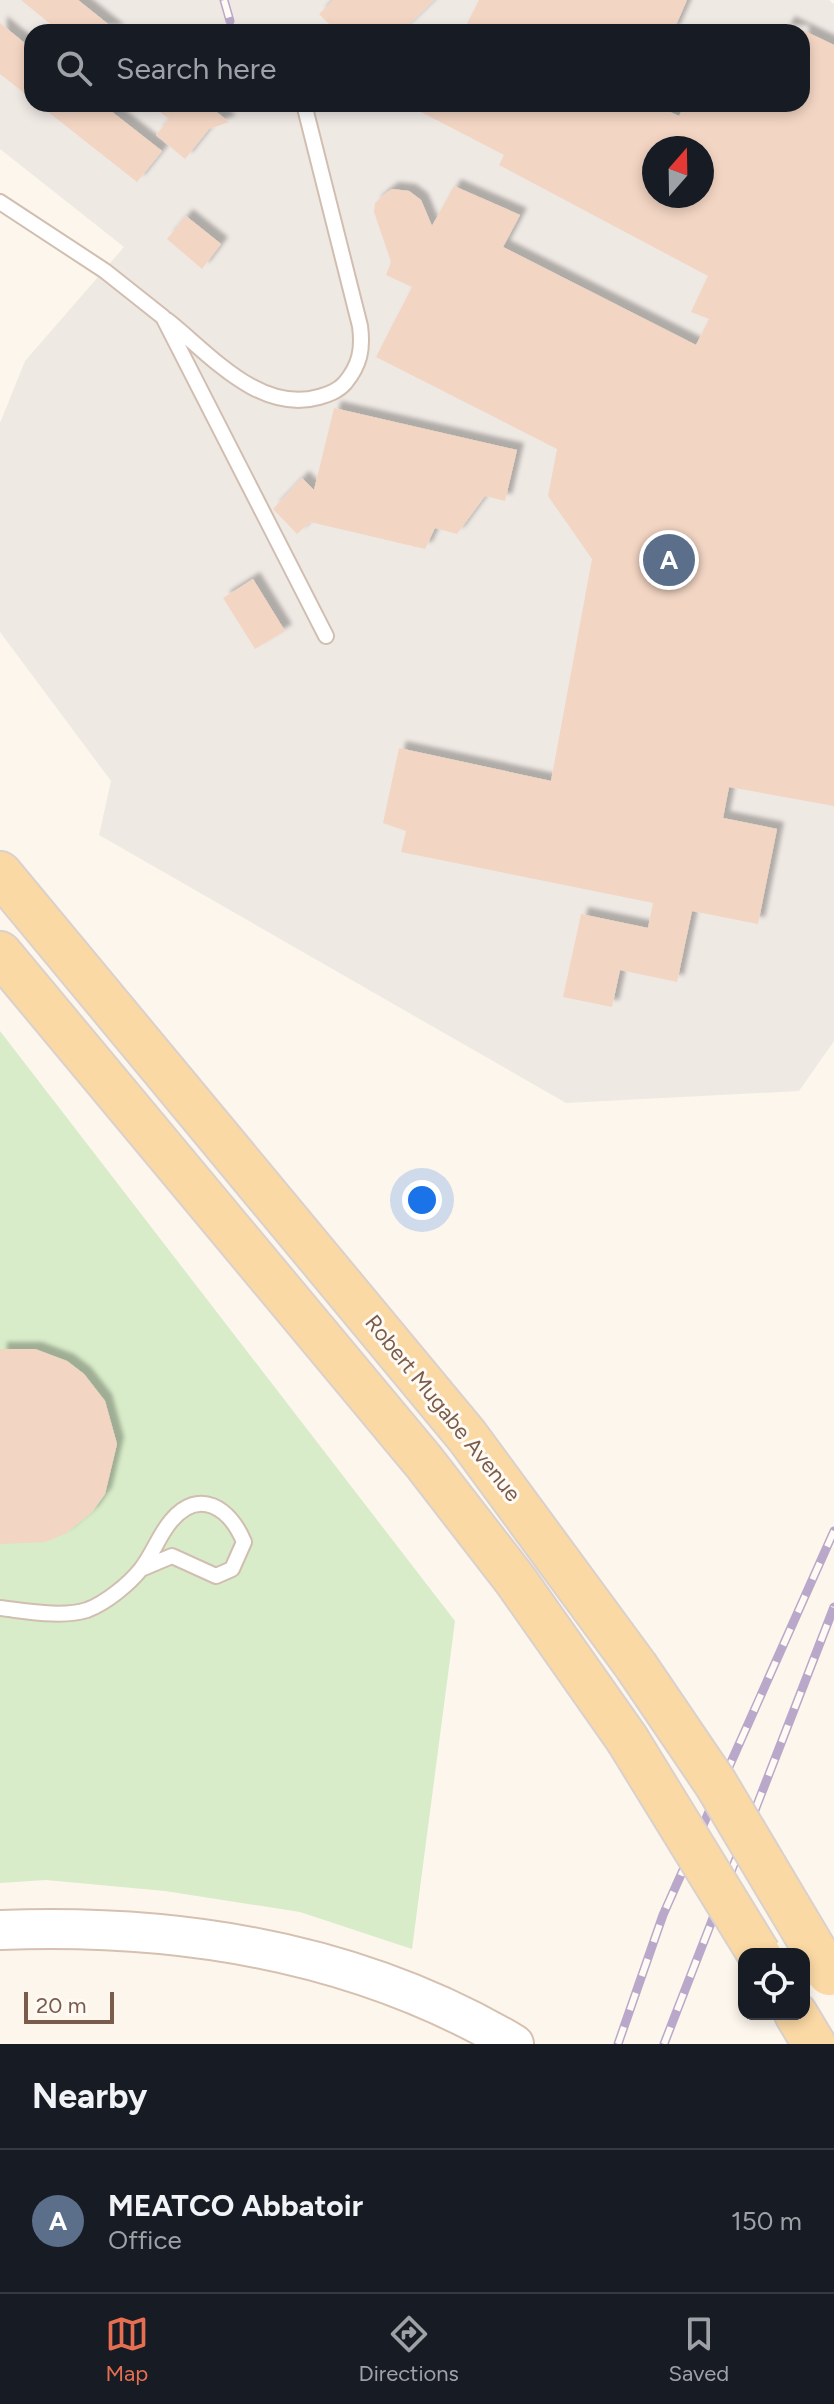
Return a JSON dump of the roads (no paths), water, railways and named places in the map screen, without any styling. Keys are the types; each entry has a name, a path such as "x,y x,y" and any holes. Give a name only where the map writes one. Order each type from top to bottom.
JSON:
{"main road":[{"name":"Robert Mugabe Avenue","path":"0,873 467,1436 636,1666 716,1784 832,1978"},
{"path":"0,953 342,1359 516,1581 627,1739 755,1948"},
{"path":"0,1930 140,1932 279,1950 336,1964 402,1989 481,2025 514,2044"}],"lane":[{"path":"0,202 105,271 254,390 279,399 303,401 338,390 355,372 363,347 306,112"},
{"path":"163,317 326,636"},
{"path":"0,1608 40,1612 86,1610 114,1594 141,1569 171,1521 189,1505 209,1501 224,1510 238,1526 244,1542 232,1569 216,1576 172,1556 141,1569"}],"railway":[{"path":"224,0 230,21"},
{"path":"618,2044 663,1915 834,1531"},
{"path":"664,2044 834,1607"}],"place":[{"name":"MEATCO Abbatoir","path":"669,560"}]}
